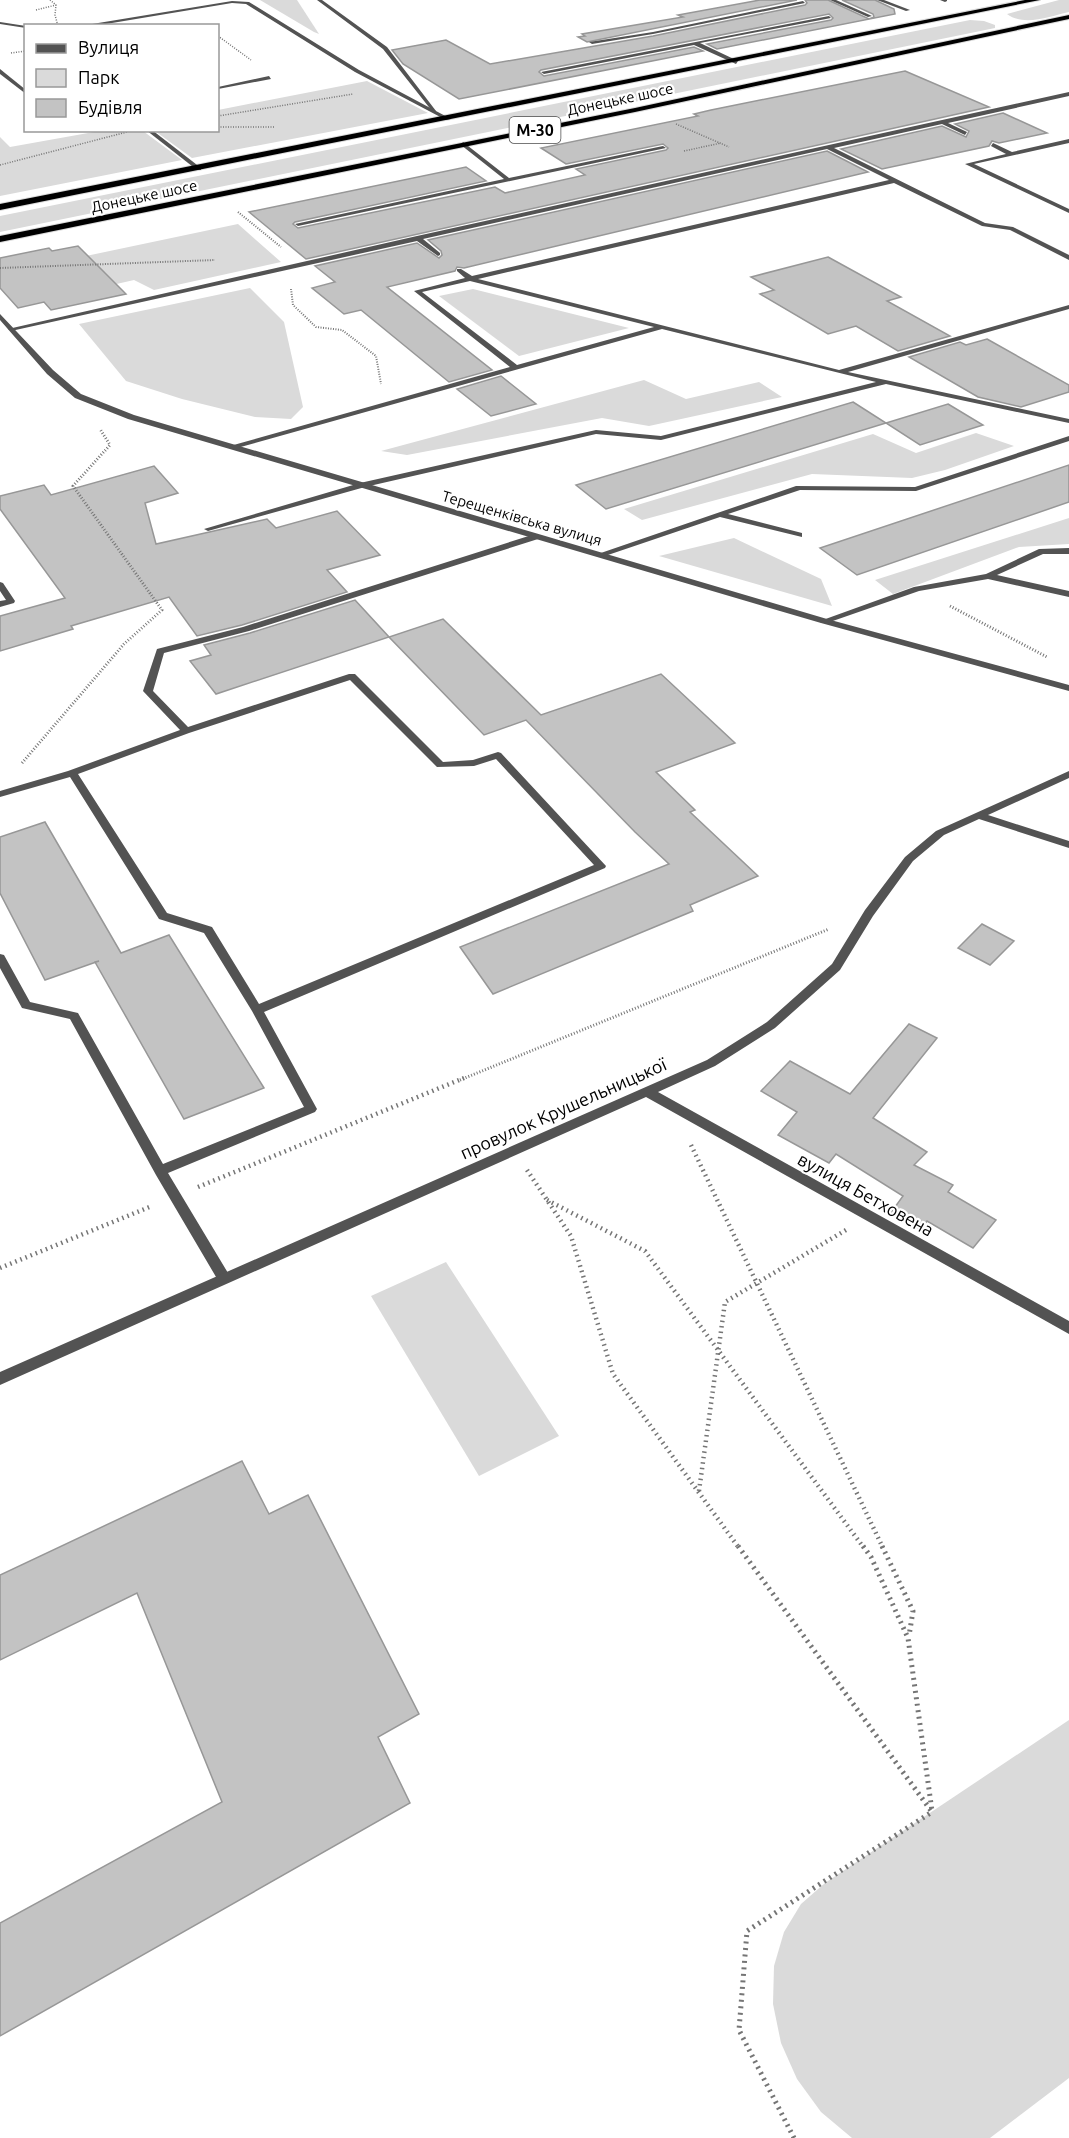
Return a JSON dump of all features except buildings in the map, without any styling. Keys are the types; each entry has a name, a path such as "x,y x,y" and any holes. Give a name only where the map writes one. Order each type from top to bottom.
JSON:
{"highway":[{"name":"Донецьке шосе","path":"0,207 736,62 1036,0"},
{"path":"980,12 990,16"},
{"name":"Донецьке шосе","path":"0,240 1069,17"},
{"path":"1001,20 1023,28"},
{"path":"199,168 207,177"},
{"path":"216,185 225,193"}],"street":[{"path":"319,0 385,48 434,110"},
{"path":"832,0 870,16"},
{"path":"879,0 908,10"},
{"path":"94,24 232,2 247,3 387,86 448,119"},
{"path":"592,42 652,33 803,2"},
{"path":"544,72 829,17"},
{"path":"0,23 24,27"},
{"path":"652,33 661,37"},
{"path":"669,41 677,45"},
{"path":"695,43 736,62"},
{"path":"0,71 24,91"},
{"path":"219,88 269,78"},
{"path":"0,331 1069,94"},
{"path":"942,122 965,133"},
{"path":"151,132 199,168"},
{"path":"1069,141 968,164 1069,211"},
{"path":"463,144 476,157 508,180"},
{"path":"993,145 1011,154"},
{"path":"827,147 984,225 1011,228 1069,258"},
{"path":"298,224 663,148"},
{"path":"514,367 417,291 894,180"},
{"path":"417,238 438,254"},
{"path":"459,270 471,279 839,372 1069,421"},
{"path":"839,372 1069,307"},
{"name":"Терещенківська вулиця","path":"0,316 50,372 78,396 131,417 824,621 1069,688"},
{"path":"234,446 662,327"},
{"path":"208,529 363,485 596,432 661,438 885,382"},
{"path":"599,555 799,488 916,489 1069,438"},
{"path":"720,515 799,535"},
{"path":"186,731 148,691 160,651 257,625 535,537"},
{"path":"824,621 917,589 988,576 1042,551 1069,551"},
{"path":"988,576 1069,594"},
{"path":"0,585 11,601 0,604"},
{"path":"0,794 72,774 186,731 352,676 441,765 474,763 498,755 601,866 257,1010"},
{"path":"72,774 163,916 208,930 257,1010 311,1109 160,1171"},
{"name":"провулок Крушельницької","path":"0,1379 711,1063 771,1025 837,967 869,912 909,859 940,833 1069,774"},
{"path":"977,815 1069,845"},
{"path":"0,958 26,1005 74,1016 174,1197 224,1278"},
{"name":"вулиця Бетховена","path":"646,1091 1069,1328"}],"path":[{"path":"50,0 56,5 57,24"},
{"path":"219,37 268,72 269,78"},
{"path":"219,116 387,86"},
{"path":"673,123 730,148"},
{"path":"0,165 124,132"},
{"path":"235,209 287,252"},
{"path":"0,268 223,260"},
{"path":"291,288 293,305 316,327 342,330 376,356 386,404"},
{"path":"15,771 124,644 162,610 73,486 110,445 78,396"},
{"path":"917,589 1054,662"},
{"path":"0,1268 869,912"},
{"path":"673,1106 913,1611 908,1638"},
{"path":"513,1150 571,1236 613,1374 932,1812"},
{"path":"546,1199 645,1251 871,1557 908,1638 932,1812"},
{"path":"699,1492 725,1302 869,1216"},
{"path":"794,2138 739,2030 747,1931 932,1812"}],"green space":[{"path":"260,0 297,0 319,34 314,32"},
{"path":"1059,0 1069,0 1069,12 1029,20 1021,20 1007,14"},
{"path":"970,20 984,21 995,25 995,28 0,232 0,216"},
{"path":"367,81 428,113 192,158 156,132 219,132 219,110"},
{"path":"94,132 144,132 182,160 0,196 0,137 10,147"},
{"path":"238,224 281,262 154,290 134,280 42,301 10,272"},
{"path":"250,288 284,322 303,407 291,419 255,417 182,399 126,381 79,324"},
{"path":"473,289 629,328 519,356 439,296"},
{"path":"644,380 686,399 759,382 782,397 649,426 602,418 407,455 381,451"},
{"path":"976,433 1014,446 945,470 912,478 812,474 642,520 624,509 873,434 916,453"},
{"path":"1069,518 1069,544 1019,547 893,594 875,580"},
{"path":"734,538 821,579 832,606 659,556"},
{"path":"446,1262 559,1436 479,1476 371,1296"},
{"path":"1069,1720 1069,2078 990,2138 852,2138 821,2112 797,2079 781,2043 773,2004 774,1966 784,1932 801,1904 825,1883"}]}
